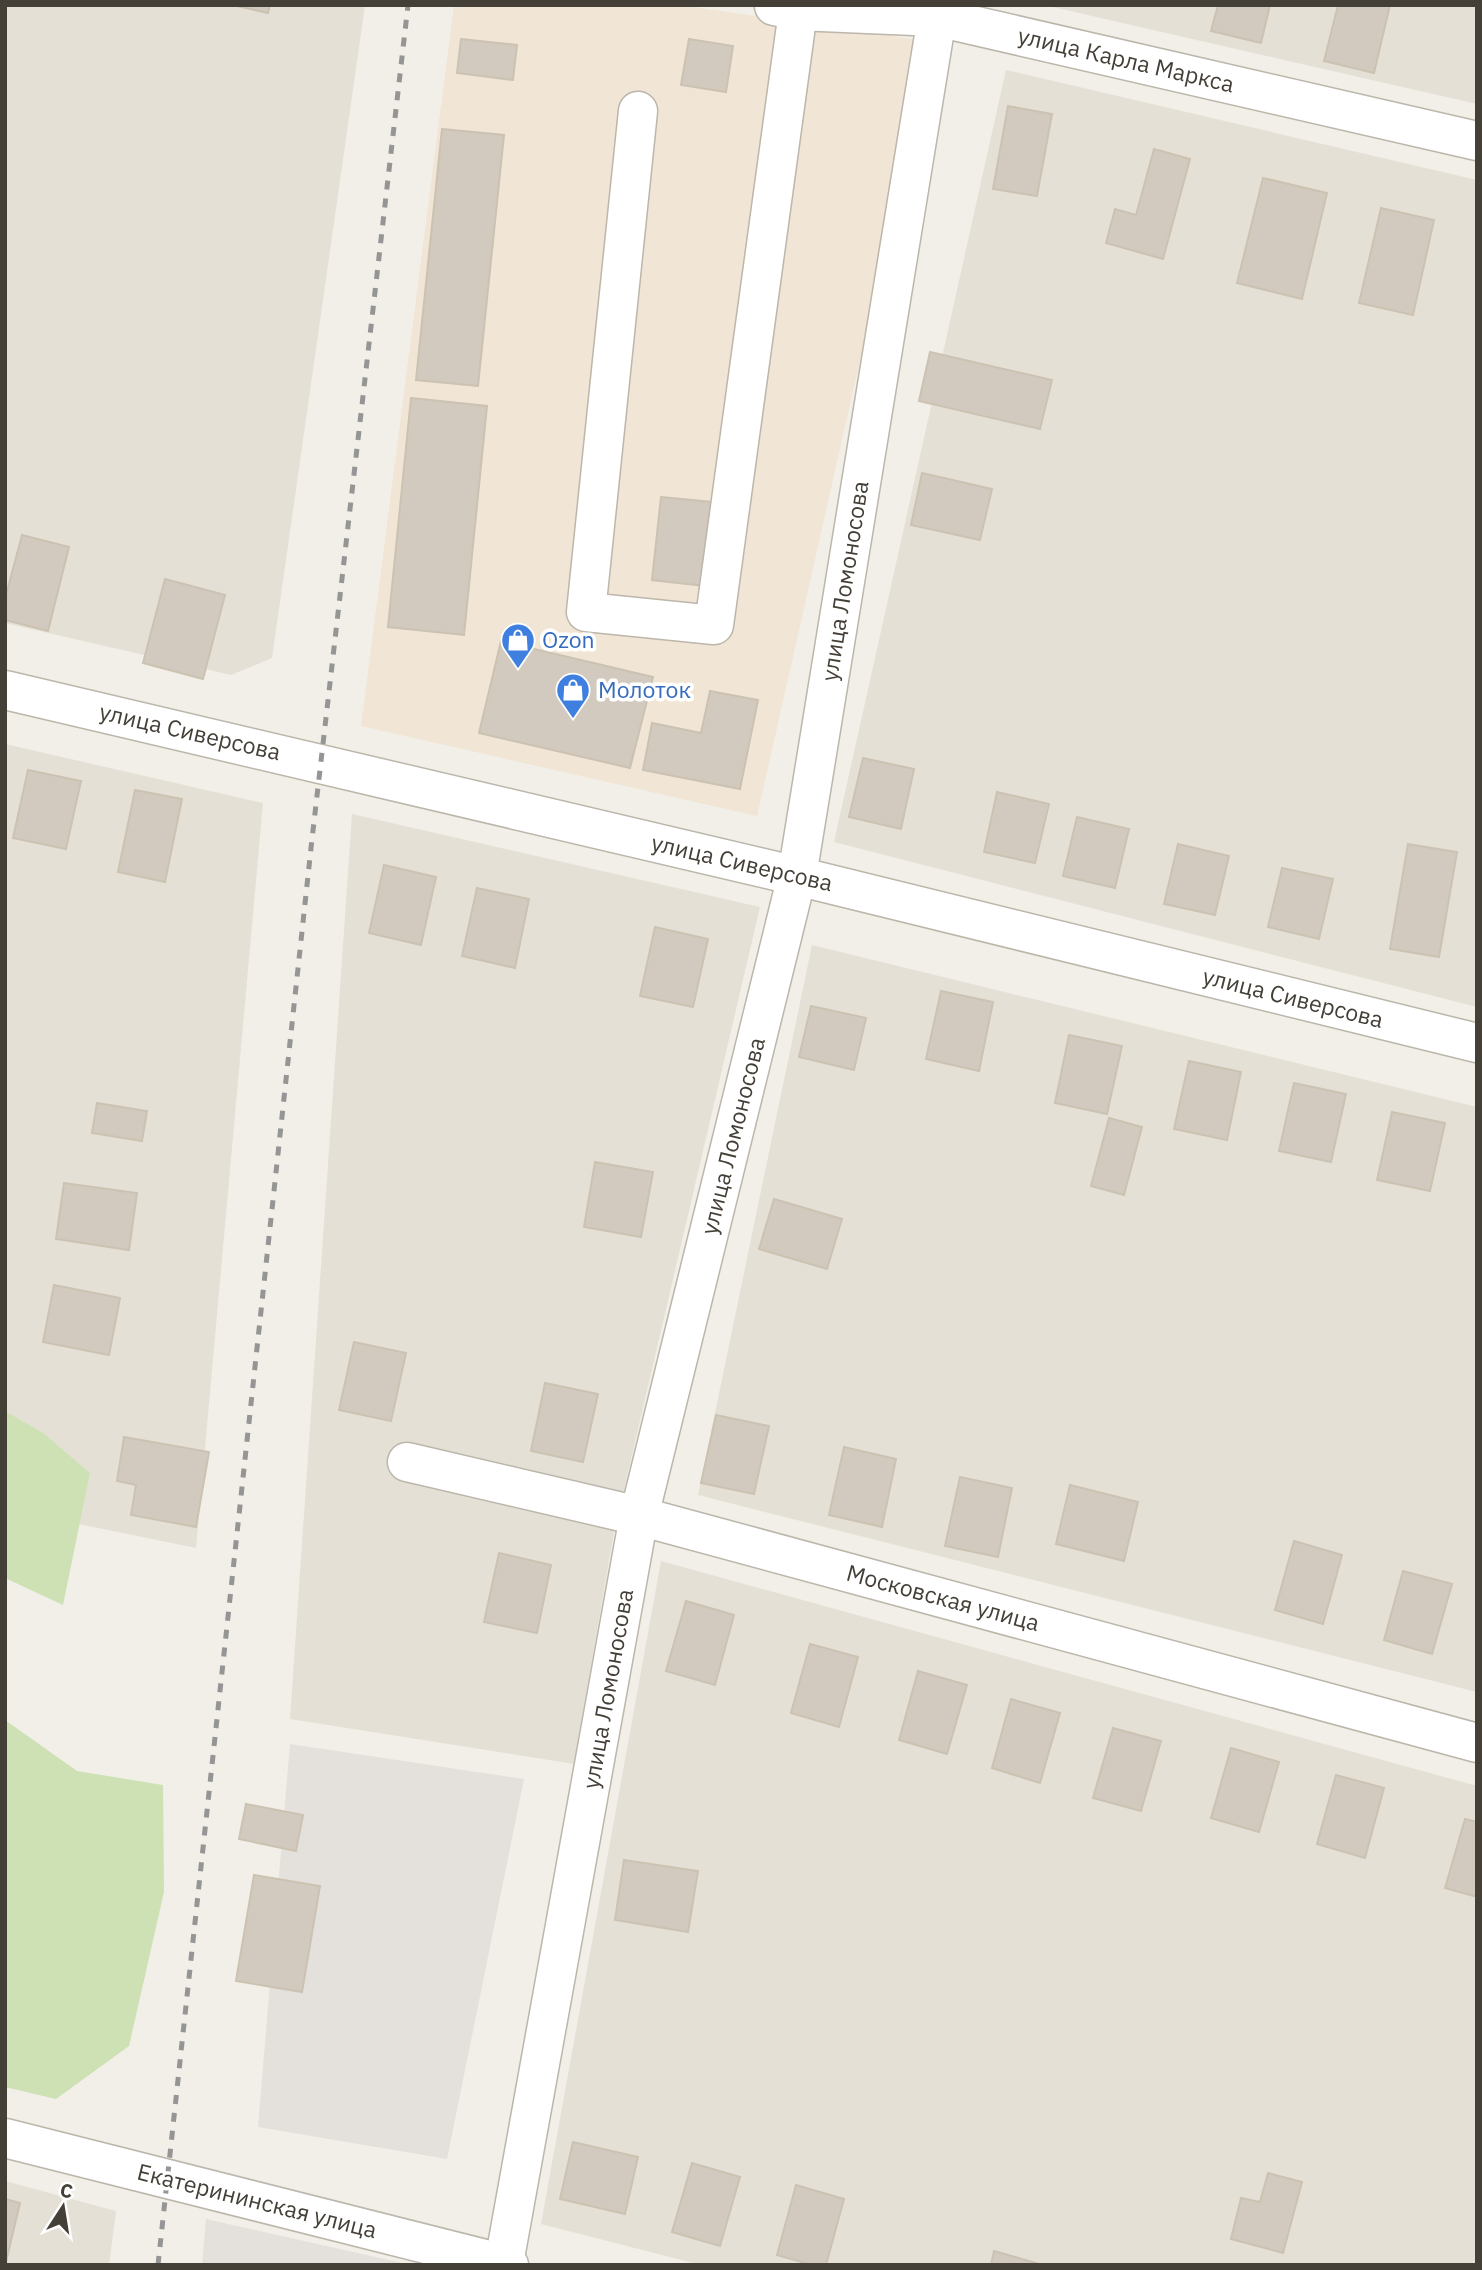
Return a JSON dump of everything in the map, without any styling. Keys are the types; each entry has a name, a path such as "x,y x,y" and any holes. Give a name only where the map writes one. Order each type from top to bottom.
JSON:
{"street":[{"name":"улица Карла Маркса","path":"785,8 938,11 1477,141"},
{"path":"638,111 586,612 715,625 785,8"},
{"name":"улица Ломоносова","path":"506,2264 639,1516 797,876 938,11"},
{"name":"улица Сиверсова","path":"5,690 321,762 797,876 1477,1043"},
{"name":"Московская улица","path":"407,1462 639,1516 1477,1743"},
{"name":"Екатерининская улица","path":"5,2138 506,2264"}],"shaded area":[{"path":"5,5 365,5 272,658 231,675 5,623"},
{"path":"454,5 681,5 932,42 757,816 361,726"},
{"path":"1044,5 1477,5 1477,104"},
{"path":"1006,70 1477,180 1477,1007 834,842"},
{"path":"5,744 263,803 196,1548 5,1509"},
{"path":"352,814 760,907 614,1532 574,1764 290,1719"},
{"path":"812,945 1477,1107 1477,1692 698,1495"},
{"path":"661,1561 1477,1786 1477,2265 701,2265 541,2224"},
{"path":"290,1744 524,1779 447,2159 258,2127"},
{"path":"5,2181 116,2211 109,2265 5,2265"},
{"path":"206,2219 411,2265 202,2265"}],"green space":[{"path":"5,1411 43,1433 90,1473 63,1605 5,1578"},
{"path":"5,1720 77,1771 163,1785 164,1892 129,2046 56,2099 5,2087"}],"building":[{"path":"232,5 270,5 268,13"},
{"path":"1218,5 1270,5 1261,43 1211,31"},
{"path":"1338,5 1390,5 1374,73 1324,61"},
{"path":"461,39 517,45 513,80 457,73"},
{"path":"689,39 733,46 726,92 681,85"},
{"path":"1008,106 1052,114 1037,196 993,189"},
{"path":"442,129 504,135 478,386 416,380"},
{"path":"1154,149 1190,159 1163,259 1106,243 1115,209 1136,215"},
{"path":"1263,178 1327,193 1302,299 1237,283"},
{"path":"1381,208 1434,220 1413,315 1359,303"},
{"path":"930,352 1052,380 1040,429 919,401"},
{"path":"411,398 487,406 464,635 388,627"},
{"path":"922,473 992,489 980,540 911,525"},
{"path":"661,497 712,502 704,586 652,580"},
{"path":"22,535 69,547 48,631 5,620 5,599"},
{"path":"165,579 225,595 203,679 143,663"},
{"path":"501,641 653,677 630,768 479,733"},
{"path":"710,691 758,700 740,789 643,770 652,723 701,733"},
{"path":"863,758 914,769 901,829 849,817"},
{"path":"28,770 81,781 66,849 13,838"},
{"path":"135,790 182,799 165,882 118,872"},
{"path":"997,792 1049,804 1035,863 984,852"},
{"path":"1077,817 1129,829 1115,888 1063,876"},
{"path":"1178,844 1229,856 1215,915 1164,904"},
{"path":"1408,844 1457,852 1439,957 1390,949"},
{"path":"384,865 436,877 421,945 369,933"},
{"path":"1282,868 1333,879 1319,939 1268,927"},
{"path":"477,888 529,899 515,968 462,956"},
{"path":"655,927 708,939 693,1007 640,996"},
{"path":"941,991 993,1002 979,1071 926,1059"},
{"path":"811,1006 866,1018 854,1070 799,1057"},
{"path":"1069,1035 1122,1046 1107,1114 1055,1103"},
{"path":"1189,1061 1241,1072 1227,1140 1174,1129"},
{"path":"1294,1083 1346,1094 1331,1162 1279,1151"},
{"path":"97,1103 147,1111 142,1141 92,1133"},
{"path":"1392,1112 1445,1123 1430,1191 1377,1180"},
{"path":"1109,1118 1142,1127 1124,1195 1091,1186"},
{"path":"595,1162 653,1172 641,1237 584,1227"},
{"path":"64,1183 137,1193 129,1250 56,1239"},
{"path":"774,1199 842,1219 827,1269 759,1249"},
{"path":"54,1285 120,1298 109,1355 43,1342"},
{"path":"354,1342 406,1353 391,1421 339,1410"},
{"path":"545,1383 598,1394 583,1462 531,1451"},
{"path":"716,1415 769,1426 754,1494 701,1483"},
{"path":"124,1437 209,1452 196,1527 131,1515 136,1485 117,1481"},
{"path":"844,1447 896,1459 882,1527 829,1515"},
{"path":"960,1477 1012,1488 998,1557 945,1546"},
{"path":"1070,1485 1138,1502 1124,1561 1056,1544"},
{"path":"1294,1541 1342,1555 1323,1624 1275,1610"},
{"path":"499,1553 551,1565 537,1633 484,1622"},
{"path":"1403,1571 1452,1584 1432,1654 1384,1640"},
{"path":"686,1601 734,1615 715,1685 666,1671"},
{"path":"810,1644 858,1657 839,1727 791,1713"},
{"path":"918,1671 967,1685 947,1754 899,1740"},
{"path":"1011,1699 1060,1713 1040,1783 992,1768"},
{"path":"1113,1728 1161,1741 1141,1811 1093,1798"},
{"path":"1231,1748 1279,1762 1259,1832 1211,1818"},
{"path":"1336,1775 1384,1788 1365,1858 1317,1844"},
{"path":"246,1804 303,1815 296,1851 239,1839"},
{"path":"1465,1819 1477,1822 1477,1897 1445,1888"},
{"path":"624,1860 698,1871 688,1932 615,1920"},
{"path":"254,1875 320,1886 302,1992 236,1981"},
{"path":"573,2142 638,2157 625,2214 560,2199"},
{"path":"692,2163 740,2177 720,2246 672,2232"},
{"path":"1268,2173 1302,2182 1283,2253 1231,2239 1241,2198 1260,2202"},
{"path":"796,2185 844,2199 826,2265 812,2265 777,2255"},
{"path":"5,2199 20,2203 6,2262 5,2262"},
{"path":"994,2251 1043,2265 991,2265"}],"railway":[{"path":"158,2265 311,848 408,5"}],"place":[{"name":"Ozon","path":"518,670"},
{"name":"Молоток","path":"573,720"}]}
